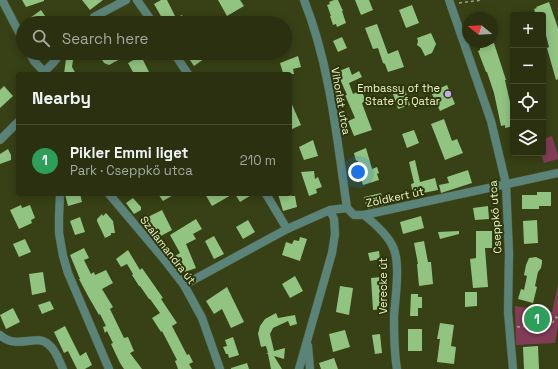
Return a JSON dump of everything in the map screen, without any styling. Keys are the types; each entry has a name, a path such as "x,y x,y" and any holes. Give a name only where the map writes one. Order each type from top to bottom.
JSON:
{"street":[{"path":"2,0 16,27"},
{"path":"96,16 126,0"},
{"path":"137,0 148,16"},
{"name":"Vihorlát utca","path":"304,0 319,43 333,110 347,208"},
{"name":"Cseppkő utca","path":"450,2 492,120 506,184 509,253 508,306 512,369"},
{"path":"34,60 44,72"},
{"path":"46,72 55,60"},
{"path":"179,60 187,72"},
{"path":"0,140 16,124"},
{"name":"Zöldkert út","path":"184,285 287,229 330,210 347,208 354,215 364,215 558,173"},
{"path":"60,196 59,217 63,256 68,273 110,369"},
{"name":"Szalamandra út","path":"111,196 184,285 202,318 220,369"},
{"path":"267,196 287,229"},
{"path":"299,369 332,253 335,234 334,219 330,210"},
{"name":"Verecke út","path":"364,215 388,239 393,246 395,255 397,272 394,319 396,369"},
{"path":"0,335 8,341 14,342 41,340 47,342 51,346 63,369"},
{"path":"307,342 310,369"}],"path":[{"path":"450,2 482,0"},
{"path":"510,328 552,324 556,317 558,318"}],"shaded area":[{"path":"552,136 558,159 544,163 542,156 546,156 546,138"},
{"path":"558,284 558,326 555,343 516,345 515,306 552,312"}],"building":[{"path":"22,0 44,0 44,1 26,7"},
{"path":"82,0 103,0 90,10"},
{"path":"161,0 167,0 175,16 161,16 154,4"},
{"path":"218,0 240,0 244,6 227,16"},
{"path":"338,0 346,23 337,27 336,24 333,25 327,5 330,4 329,2"},
{"path":"355,0 369,0 373,10 361,15"},
{"path":"549,2 558,28 558,79 556,80 547,48 549,47 546,35 546,12 535,12 534,9 537,8 536,7"},
{"path":"412,5 419,23 406,28 399,10"},
{"path":"41,10 45,16 33,16"},
{"path":"377,24 388,54 398,50 404,67 388,72 378,48 373,49 365,28"},
{"path":"431,33 436,44 432,53 425,56 421,48 417,45 417,38"},
{"path":"342,37 347,48 338,52 333,41"},
{"path":"480,48 496,48 506,80 510,102 510,127 505,128 505,125 501,126 494,93 478,51"},
{"path":"298,56 301,67 293,69 294,74 292,74 292,72 283,72 280,63 292,60 292,58"},
{"path":"66,60 73,60 72,67 75,72 64,72"},
{"path":"102,60 118,60 109,65 104,63"},
{"path":"134,60 143,60 149,72 133,72 128,63"},
{"path":"190,60 202,60 194,66"},
{"path":"349,67 352,75 359,71 362,77 349,83 353,94 361,90 366,101 362,103 372,130 354,136 348,121 355,118 337,72"},
{"path":"447,85 455,104 440,111 431,92"},
{"path":"4,86 13,96 0,108 0,90"},
{"path":"405,90 410,105 398,109 393,94"},
{"path":"292,105 301,125 292,129"},
{"path":"444,119 452,141 457,139 463,153 445,160 431,124"},
{"path":"414,130 419,143 407,148 402,134"},
{"path":"313,140 318,156 304,160 299,147"},
{"path":"366,148 372,169 377,167 379,180 363,185 359,164 357,160 356,161 354,153"},
{"path":"8,149 11,155 11,160 0,164 0,154"},
{"path":"415,160 420,182 435,178 438,190 413,195 411,184 414,183 409,162"},
{"path":"468,170 472,183 441,193 439,185 449,183 447,177"},
{"path":"314,171 315,179 318,177 322,187 316,189 317,193 309,196 301,172"},
{"path":"537,192 551,192 551,206 539,206 539,209 522,209 522,195 537,195"},
{"path":"381,193 384,205 367,209 364,197"},
{"path":"66,196 80,196 82,202 68,206"},
{"path":"159,196 172,196 163,201"},
{"path":"206,196 230,196 212,206"},
{"path":"236,196 250,196 240,202"},
{"path":"279,196 295,196 297,207 283,211"},
{"path":"133,198 141,207 141,210 134,214 126,203"},
{"path":"21,205 22,208 30,205 35,218 31,220 32,223 19,229 10,210"},
{"path":"488,206 489,219 475,220 473,208"},
{"path":"162,210 172,230 157,238 146,218"},
{"path":"106,213 113,221 115,233 111,233 111,235 105,238 97,219 102,214 103,216"},
{"path":"421,216 424,228 403,234 400,222"},
{"path":"80,217 85,232 75,235 70,221"},
{"path":"196,219 202,229 193,234 196,239 186,244 196,268 182,273 175,256 180,253 170,235"},
{"path":"248,220 255,232 243,239 236,227"},
{"path":"537,220 538,243 524,244 523,221"},
{"path":"459,231 459,234 440,239 438,232"},
{"path":"476,231 492,231 492,248 485,248 488,287 473,288 470,259 476,258"},
{"path":"214,236 224,254 214,259 205,241"},
{"path":"300,237 307,239 300,261 282,255 286,242 292,244 294,240 299,241"},
{"path":"25,239 31,252 19,257 13,244"},
{"path":"424,241 428,262 431,262 433,284 419,286 418,264 414,243"},
{"path":"84,248 89,258 84,260 91,274 94,272 95,275 106,270 113,283 102,289 113,307 110,309 124,338 128,337 134,351 130,353 142,369 124,369 111,344 113,343 107,331 105,333 103,327 106,326 100,314 99,315 79,279 70,255"},
{"path":"128,250 140,270 142,268 163,298 161,299 177,323 172,326 187,355 189,354 193,362 189,364 192,369 178,369 175,361 177,360 162,331 161,332 152,318 160,313 139,286 127,264 121,267 116,259"},
{"path":"379,251 380,259 370,261 368,253"},
{"path":"536,257 542,260 542,263 538,272 535,286 537,287 533,303 518,299 521,289 524,290 527,276 524,275 529,258"},
{"path":"43,272 46,292 32,295 29,274"},
{"path":"295,276 303,291 290,298 282,284"},
{"path":"381,277 383,309 373,310 371,278"},
{"path":"340,286 353,288 349,315 336,312"},
{"path":"227,287 244,322 231,328 222,309 214,314 206,301"},
{"path":"465,292 477,292 477,306 465,307"},
{"path":"411,294 418,294 418,297 422,297 422,308 418,308 418,316 410,316"},
{"path":"50,301 54,309 42,314 38,305"},
{"path":"13,308 20,322 6,329 0,315"},
{"path":"276,313 278,318 295,315 297,324 290,326 288,321 273,328 270,334 274,351 285,348 284,359 274,356 282,369 271,369 268,354 266,354 268,353 266,346 261,347 258,334 260,326 265,319"},
{"path":"440,323 454,325 451,346 456,347 454,364 437,362 440,339 437,339"},
{"path":"65,326 80,356 86,352 92,365 85,369 77,369 68,351 64,353 54,332"},
{"path":"408,329 422,329 422,351 408,351"},
{"path":"345,330 350,347 333,352 329,334"},
{"path":"380,334 382,353 375,354 372,335"},
{"path":"233,337 239,355 229,358 223,347 227,346 225,340"},
{"path":"538,346 539,369 524,369 523,347"},
{"path":"334,358 338,369 321,369 319,363"},
{"path":"247,363 249,369 231,369 231,368"}],"place":[{"name":"Embassy of the State of Qatar","path":"448,94"},
{"name":"Pikler Emmi liget","path":"537,319"}]}
